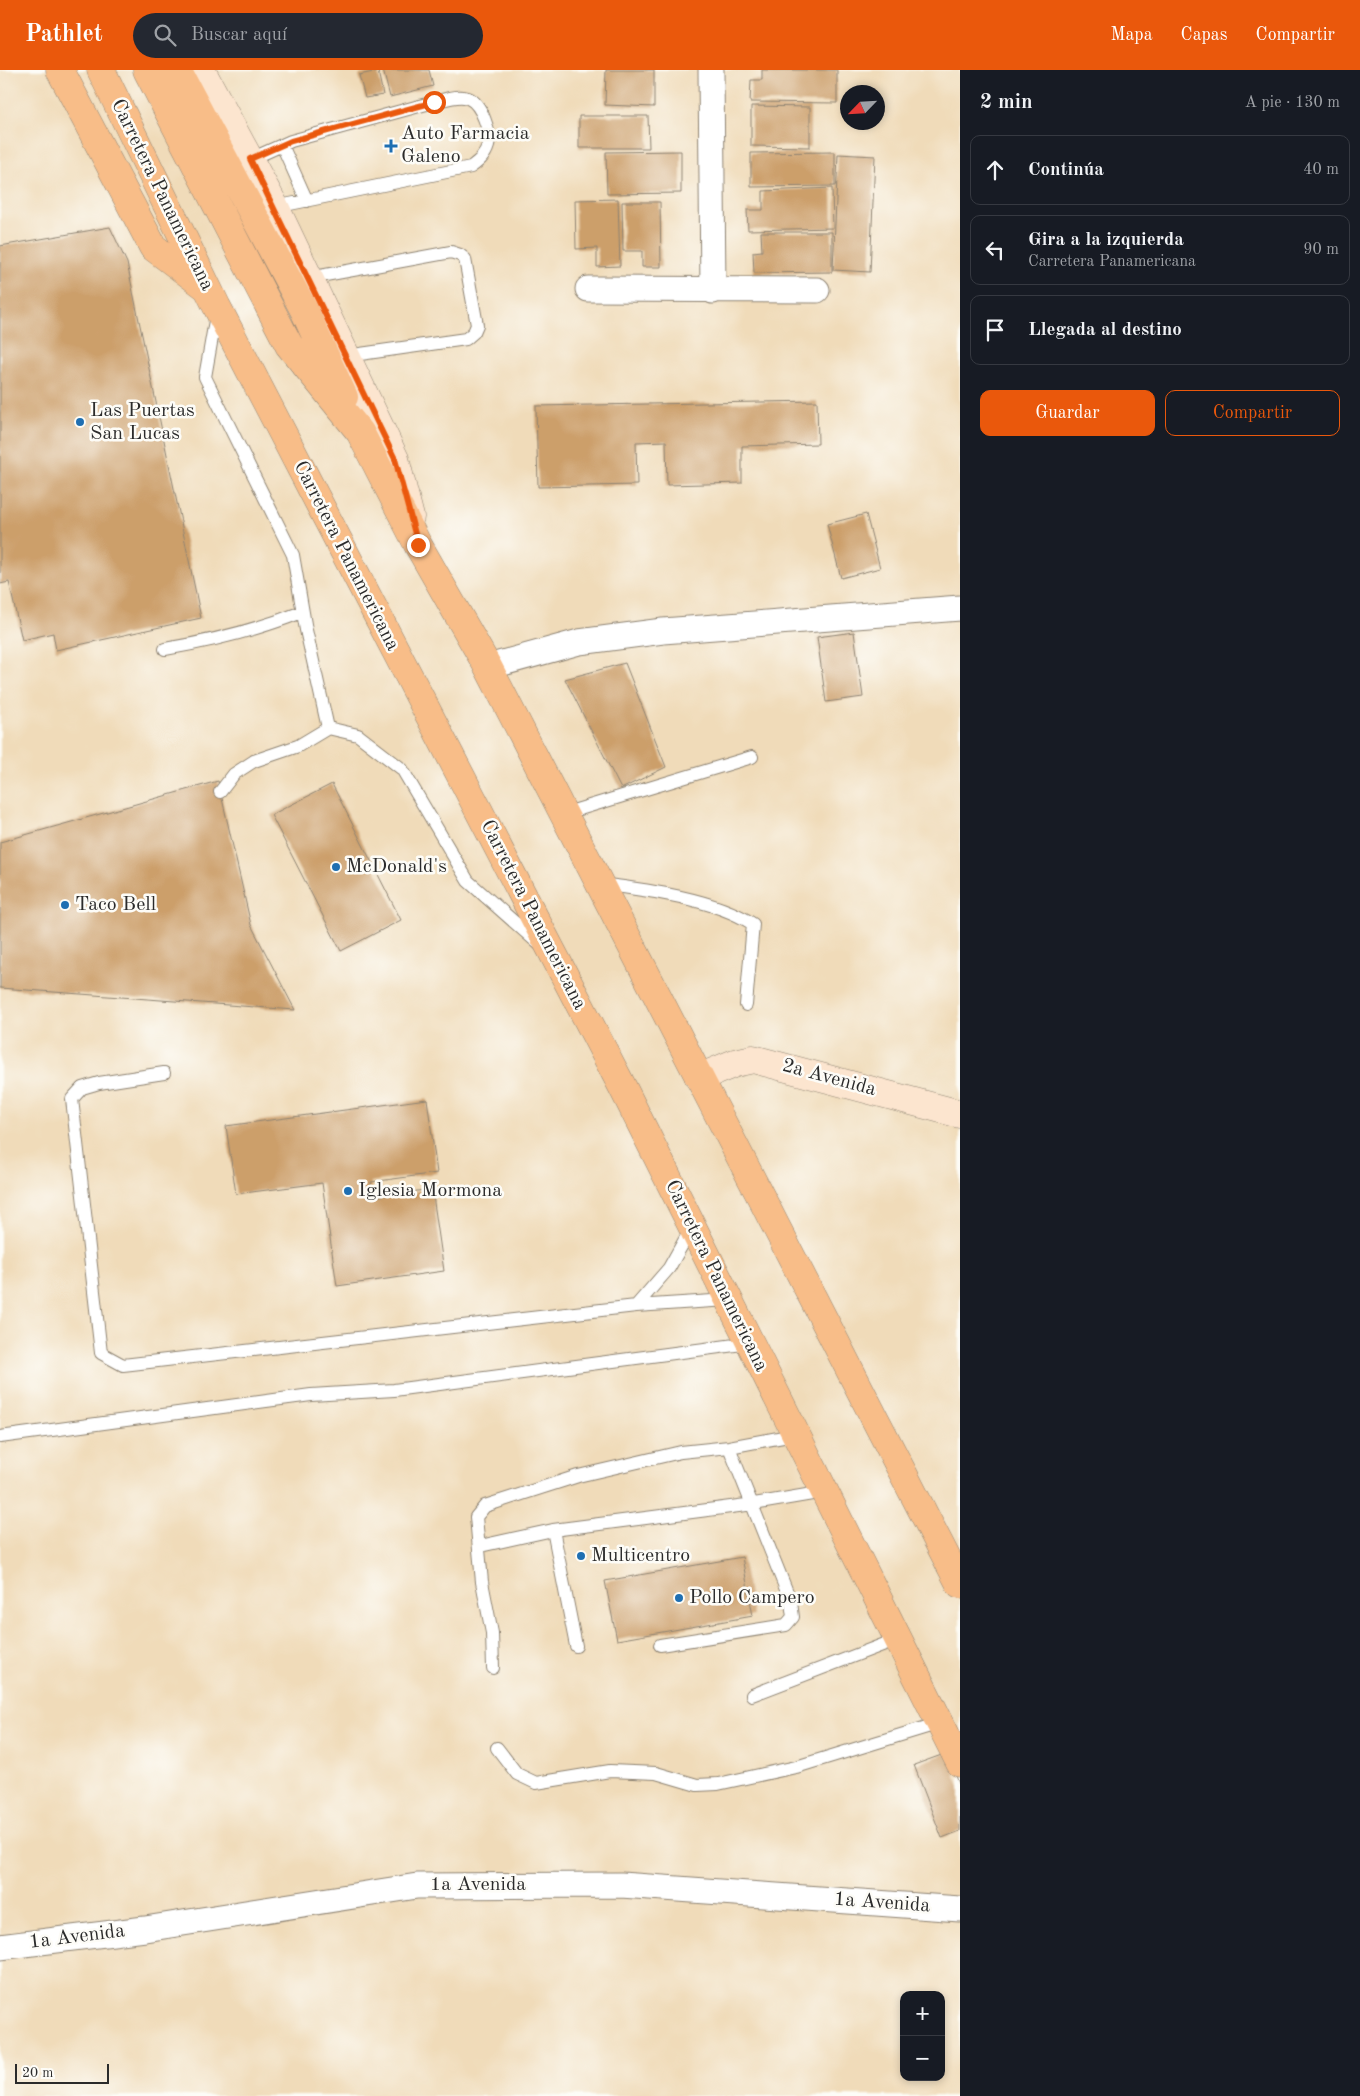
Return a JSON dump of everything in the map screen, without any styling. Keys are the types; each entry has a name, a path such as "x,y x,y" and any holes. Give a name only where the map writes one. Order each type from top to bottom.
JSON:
{"highway":[{"path":"60,70 153,247 186,273 213,298"},
{"path":"90,70 186,273"},
{"name":"Carretera Panamericana","path":"101,70 213,298 556,959 960,1763"},
{"path":"148,70 289,345 360,432"},
{"path":"177,70 304,310 360,432 418,545 488,667 960,1584"}],"main road":[{"path":"201,70 275,207 395,459 418,545"},
{"name":"2a Avenida","path":"699,1078 735,1063 753,1059 960,1114"}],"street":[{"path":"710,70 713,291"},
{"path":"588,289 817,290"},
{"path":"488,667 579,642 654,632 960,608"},
{"name":"1a Avenida","path":"0,1947 145,1929 417,1886 621,1885 960,1909"}],"lane":[{"path":"250,159 282,145 338,126 455,97 468,98 477,105 486,125 488,145 482,159 471,167 275,207"},
{"path":"282,145 307,201"},
{"path":"309,278 451,252 465,260 477,325 474,332 466,339 346,356"},
{"path":"213,298 205,377 293,555 302,612 328,728"},
{"path":"165,649 228,638 264,628 302,612"},
{"path":"220,792 234,774 254,761 298,746 328,728 358,735 402,769 468,881 556,959"},
{"path":"563,814 752,757"},
{"path":"600,884 649,891 727,910 736,913 753,924 746,1005"},
{"path":"164,1073 99,1083 82,1088 72,1099 101,1353 123,1365 636,1306 728,1300"},
{"path":"636,1306 669,1268 692,1228"},
{"path":"0,1437 302,1396 403,1389 750,1343"},
{"path":"493,1668 492,1633 482,1582 476,1517 485,1506 578,1476 681,1452 729,1447 794,1435"},
{"path":"660,1645 786,1625 793,1617 791,1602 754,1504 729,1447"},
{"path":"480,1546 553,1530 754,1504 824,1492"},
{"path":"553,1530 576,1646"},
{"path":"752,1696 898,1639"},
{"path":"497,1748 517,1774 536,1783 610,1771 656,1773 697,1785 718,1784 796,1767 940,1723"}],"building":[{"path":"383,70 429,70 433,86 390,97"},
{"path":"606,70 654,70 654,107 605,105"},
{"path":"762,70 837,70 837,103 750,102 751,80 762,80"},
{"path":"378,71 383,95 365,98 359,75"},
{"path":"751,106 810,107 810,147 751,146"},
{"path":"579,116 648,116 649,148 579,148"},
{"path":"681,151 681,193 607,194 606,152"},
{"path":"835,152 835,186 751,187 751,153"},
{"path":"838,154 875,156 870,272 833,270"},
{"path":"832,188 833,228 748,230 747,210 763,210 763,191"},
{"path":"618,199 620,266 597,267 597,248 576,249 575,200"},
{"path":"622,202 660,202 661,267 642,267 642,251 623,251"},
{"name":"Las Puertas San Lucas","path":"110,227 127,263 201,618 56,650 53,633 22,640 9,582 0,584 0,246"},
{"path":"761,232 832,232 832,272 754,273 753,252 762,251"},
{"path":"817,401 818,444 742,446 742,483 667,485 666,441 636,442 637,485 538,487 536,406"},
{"path":"866,514 880,568 841,578 827,524"},
{"path":"854,632 863,697 826,702 817,637"},
{"path":"625,663 666,767 621,789 565,679"},
{"path":"218,781 251,925 295,1010 0,988 0,842"},
{"name":"McDonald's","path":"332,784 401,920 341,951 271,815"},
{"name":"Iglesia Mormona","path":"427,1099 437,1173 371,1182 373,1197 432,1189 444,1271 337,1286 322,1183 236,1194 226,1126"},
{"name":"Pollo Campero","path":"742,1557 753,1616 617,1640 605,1581"},
{"path":"947,1753 960,1786 960,1831 942,1838 914,1765"}],"place":[{"name":"Auto Farmacia Galeno","path":"391,146"},
{"name":"Las Puertas San Lucas","path":"80,422"},
{"name":"McDonald's","path":"336,867"},
{"name":"Taco Bell","path":"65,905"},
{"name":"Iglesia Mormona","path":"348,1191"},
{"name":"Multicentro","path":"581,1556"},
{"name":"Pollo Campero","path":"679,1598"}],"route":[{"path":"418,545 395,459 275,207 250,159 291,141 322,133 338,126 434,102"}]}
